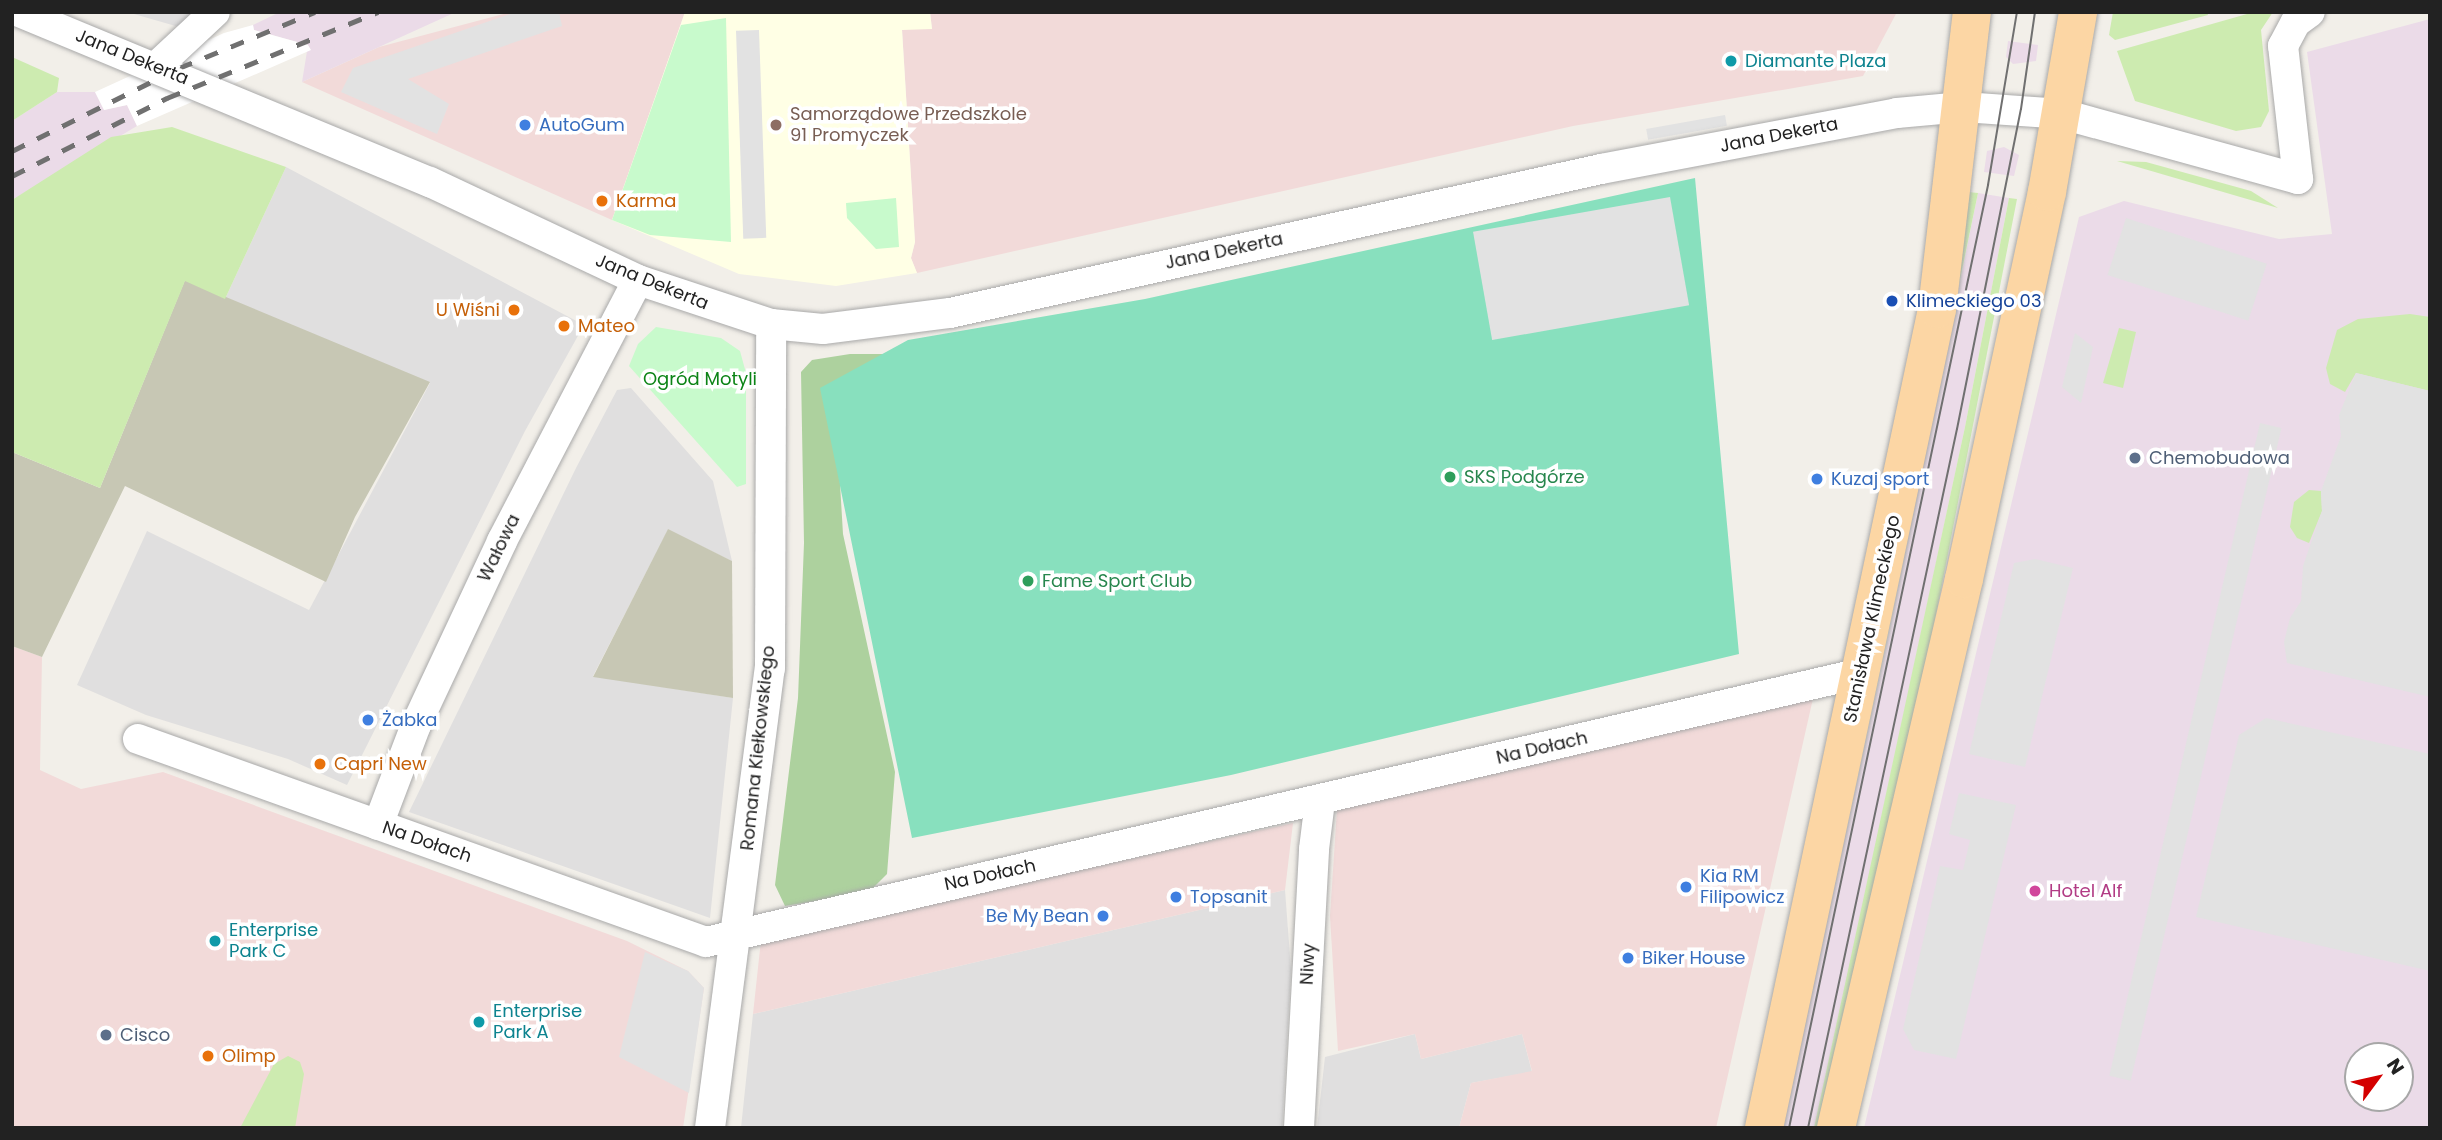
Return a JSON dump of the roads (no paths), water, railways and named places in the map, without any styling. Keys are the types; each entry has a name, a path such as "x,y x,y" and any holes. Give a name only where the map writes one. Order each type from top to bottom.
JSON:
{"main road":[{"name":"Stanisława Klimeckiego","path":"1763,1128 1937,309 1963,107 1972,12"},
{"path":"1836,1128 1964,579 2062,114 2078,12"}],"street":[{"name":"Jana Dekerta","path":"19,12 156,66 430,183 638,280 771,324 824,328 939,315 1601,169 1897,113 1963,107 2062,114 2298,179 2283,47 2296,22 2310,12"},
{"path":"156,66 215,12"},
{"name":"Wałowa","path":"378,825 416,725 502,541 638,280"},
{"name":"Romana Kiełkowskiego","path":"710,1128 770,669 771,324"},
{"name":"Na Dołach","path":"138,739 696,941 736,936 936,886 1320,801 1861,673"},
{"name":"Niwy","path":"1299,1128 1314,849 1320,801"}],"tram line":[{"path":"1789,1128 1988,185 2017,12"},
{"path":"1808,1128 1957,429 2021,109 2035,12"}],"railway":[{"path":"12,151 179,68 315,12"},
{"path":"12,176 167,98 378,12"}],"place":[{"name":"Diamante Plaza","path":"1731,61"},
{"name":"AutoGum","path":"525,125"},
{"name":"Samorządowe Przedszkole 91 Promyczek","path":"776,125"},
{"name":"Karma","path":"602,201"},
{"name":"Klimeckiego 03","path":"1892,301"},
{"name":"U Wiśni","path":"514,310"},
{"name":"Mateo","path":"564,326"},
{"name":"Chemobudowa","path":"2135,458"},
{"name":"SKS Podgórze","path":"1450,477"},
{"name":"Kuzaj sport","path":"1817,479"},
{"name":"Fame Sport Club","path":"1028,581"},
{"name":"Żabka","path":"368,720"},
{"name":"Capri New","path":"320,764"},
{"name":"Kia RM Filipowicz","path":"1686,887"},
{"name":"Hotel Alf","path":"2035,891"},
{"name":"Topsanit","path":"1176,897"},
{"name":"Be My Bean","path":"1103,916"},
{"name":"Enterprise Park C","path":"215,941"},
{"name":"Biker House","path":"1628,958"},
{"name":"Enterprise Park A","path":"479,1022"},
{"name":"Cisco","path":"106,1035"},
{"name":"Olimp","path":"208,1056"}],"park label":[{"name":"Ogród Motyli","path":"700,379"}]}
